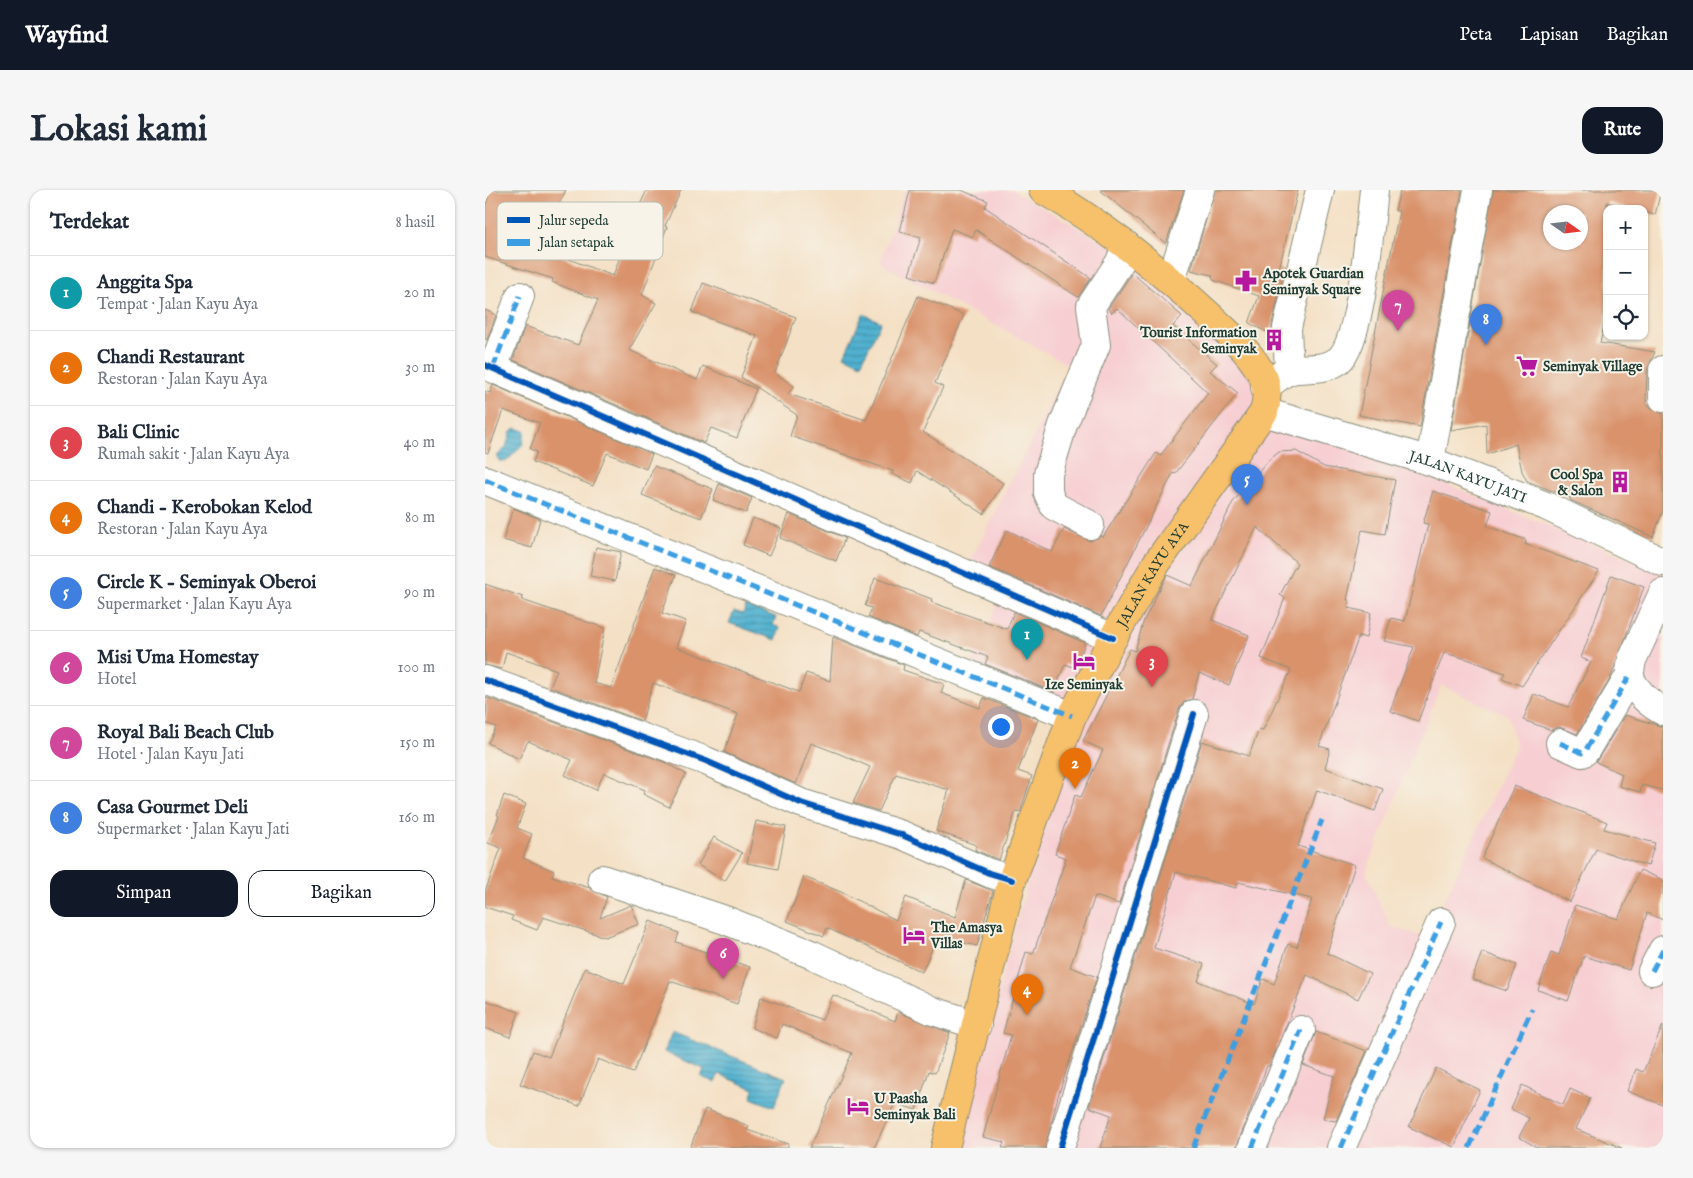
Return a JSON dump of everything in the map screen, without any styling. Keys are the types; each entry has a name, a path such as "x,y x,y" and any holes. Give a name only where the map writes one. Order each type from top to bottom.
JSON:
{"main road":[{"path":"1048,191 1126,245 1171,280 1246,351 1264,379 1264,399"},
{"name":"JALAN KAYU AYA","path":"945,1148 1012,880 1072,716 1113,638 1156,564 1264,399"}],"street":[{"path":"1171,280 1200,190"},
{"path":"1264,399 1289,370 1287,328 1321,190"},
{"path":"1289,370 1320,368 1339,360 1348,345 1362,288 1374,190"},
{"path":"1430,461 1479,190"},
{"path":"1090,525 1054,506 1048,493 1048,474 1063,425 1096,345 1091,306 1120,262 1126,245"},
{"path":"520,296 489,366 1113,638"},
{"path":"1663,370 1663,398"},
{"name":"JALAN KAYU JATI","path":"1264,399 1546,506 1663,562"},
{"path":"485,480 1072,716"},
{"path":"1560,743 1582,753 1585,751 1629,677 1635,654 1663,593"},
{"path":"1629,677 1642,696 1652,706 1663,711"},
{"path":"485,680 707,761 801,803 902,835 989,873 1012,880"},
{"path":"1060,1148 1194,714"},
{"path":"602,879 725,920 813,955 933,1011 977,1025"},
{"path":"1341,1148 1441,922"},
{"path":"1252,1148 1301,1030"}],"shaded area":[{"path":"905,190 1012,190 1129,257 1242,360 1256,387 1254,405 1145,560 1101,630 1068,705 970,668 999,601 960,582 1069,365 880,263"},
{"path":"1281,424 1432,478 1663,573 1663,1148 956,1148 1027,885 1062,769 1103,679 1137,618 1254,440","holes":["1441,685 1508,716 1516,746 1427,938 1390,926 1366,872"]}],"water":[{"path":"863,314 881,322 861,364 844,356"},
{"path":"516,428 525,431 523,444 507,461 499,461 497,456 506,447 511,431"},
{"path":"746,606 776,617 773,625 780,628 776,640 729,623 734,611 743,614"},
{"path":"672,1032 786,1078 774,1107 751,1098 754,1089 719,1074 715,1082 701,1077 704,1069 664,1052"}],"building":[{"path":"490,190 566,190 560,202 497,202 497,260 571,260 613,276 619,260 655,260 642,295 656,303 629,350 697,380 703,366 756,389 737,438 711,428 704,443 513,360 525,326 578,345 598,300 552,282 553,279 485,257 485,208"},
{"path":"647,190 681,190 665,226 667,227 663,238 663,202 641,202"},
{"path":"910,190 961,190 988,201 985,207 1091,278 1078,297 976,230 973,237 952,229 934,283 909,275 921,237 900,232"},
{"path":"1100,190 1184,190 1166,243 1165,243"},
{"path":"1215,190 1298,190 1279,269 1284,271 1272,324 1272,335 1249,323 1259,296 1213,280 1212,275 1191,270"},
{"path":"1400,190 1462,190 1420,427 1359,415 1399,211 1395,211"},
{"name":"Seminyak Village","path":"1493,190 1661,190 1655,215 1648,213 1648,205 1617,205 1607,202 1607,205 1603,205 1603,330 1600,343 1655,352 1647,370 1646,405 1663,414 1663,511 1653,537 1570,500 1571,498 1527,481 1522,471 1516,444 1487,454 1486,424 1451,430"},
{"path":"1132,273 1182,316 1173,326 1217,364 1210,371 1238,393 1175,474 1173,473 1101,616 989,567 1007,530 1052,552 1064,529 1090,541 1100,536 1103,537 1156,453 1160,456 1208,393 1117,308 1112,313 1108,309"},
{"path":"703,283 796,317 775,373 794,386 788,394 866,420 918,296 964,315 935,383 943,387 923,432 1003,483 984,514 917,471 912,483 892,474 893,471 790,436 797,415 741,377 757,336 692,312"},
{"path":"485,310 496,315 487,340 485,339"},
{"path":"493,385 652,454 646,469 607,453 593,486 533,462 537,452 530,449 540,423 503,410 488,453 485,452 485,391 490,393"},
{"path":"1296,451 1324,467 1395,480 1385,534 1362,530 1347,600 1349,600 1348,608 1371,613 1366,638 1359,636 1319,746 1330,749 1325,768 1383,789 1375,811 1317,790 1298,846 1355,865 1327,953 1370,974 1358,999 1307,975 1269,1066 1267,1066 1236,1148 1100,1148 1111,1115 1089,1107 1202,741 1249,756 1259,729 1263,730 1291,670 1261,658 1285,598 1280,595 1297,563 1257,527 1212,620 1249,635 1229,685 1199,673 1192,699 1184,702 1179,709 1119,904 1095,896 1070,967 1097,977 1058,1096 1045,1148 1002,1148 1004,1142 983,1137 1011,1035 1003,1033 1026,952 1033,954 1066,858 1055,854 1075,795 1081,797 1103,750 1083,741 1130,649 1135,651 1144,620 1167,575 1192,586 1233,502 1268,461 1279,452","holes":["1176,872 1236,888 1238,882 1312,899 1297,947 1288,944 1274,984 1263,979 1254,1004 1198,981 1204,964 1154,948"]},
{"path":"654,466 713,489 701,518 642,495"},
{"path":"719,484 752,498 746,513 713,500"},
{"path":"1433,491 1492,511 1487,526 1526,540 1525,544 1599,571 1522,686 1502,678 1505,673 1444,653 1418,721 1390,711 1414,647 1384,641 1391,618 1405,621 1428,524 1423,523"},
{"path":"513,508 540,519 532,548 503,540"},
{"path":"789,514 845,538 836,561 780,538"},
{"path":"753,518 781,528 769,556 743,545"},
{"path":"596,547 621,552 615,581 590,576"},
{"path":"655,567 676,575 662,613 686,621 676,647 799,692 806,673 830,681 833,637 904,665 903,670 944,684 941,693 980,708 984,698 1038,719 1018,771 1032,776 1020,812 1016,811 999,860 975,850 976,845 936,831 949,790 896,774 879,811 853,803 870,767 840,754 811,743 796,784 724,752 738,714 653,683 642,721 550,687 557,670 506,652 502,669 485,665 485,584 523,597 522,600 605,628 594,683 611,688"},
{"path":"1611,575 1644,587 1610,679 1577,734 1559,727 1551,730 1523,720 1534,694 1568,707 1591,662 1581,658"},
{"path":"875,578 932,599 931,602 1007,629 1014,612 1085,643 1076,668 1065,664 1054,692 985,664 988,657 919,632 917,637 868,617 872,608 865,606"},
{"path":"485,697 664,762 686,774 669,807 643,794 645,790 604,773 596,790 565,775 572,760 528,741 519,759 488,743 496,727 485,723 487,706 485,705"},
{"path":"1625,715 1663,727 1663,790 1642,785 1640,792 1619,786 1622,774 1596,762"},
{"path":"1514,786 1607,822 1604,829 1655,843 1648,866 1596,849 1570,902 1482,858"},
{"path":"504,795 526,804 517,828 532,834 523,858 554,871 552,876 590,888 607,897 600,918 631,905 639,924 605,937 543,917 537,930 511,920 513,916 485,907 485,892 501,848 488,843 499,816 497,815"},
{"path":"756,821 786,827 778,869 747,863"},
{"path":"714,837 742,853 725,881 698,865"},
{"path":"1640,870 1663,880 1663,920 1647,913 1629,970 1584,956 1568,1001 1538,990 1551,952 1559,955 1575,905 1618,919"},
{"path":"804,877 841,892 896,920 906,897 955,917 966,880 993,891 977,946 937,937 922,972 827,928 824,936 787,921"},
{"path":"650,921 679,933 676,942 750,967 737,1004 670,981 633,1073 598,1059 579,1106 520,1084 533,1051 549,1057 585,968 624,984"},
{"path":"1482,952 1517,965 1507,991 1472,979"},
{"path":"833,995 895,1021 898,1012 950,1033 935,1073 929,1071 916,1110 895,1103 874,1148 809,1148 852,1053 782,1024 777,1038 752,1028 761,997 822,1020"},
{"path":"485,1000 519,1012 510,1037 485,1028"},
{"path":"1663,1025 1663,1105 1627,1091 1636,1069 1643,1072"},
{"path":"1316,1032 1367,1051 1336,1121 1323,1119 1334,1076 1303,1065"},
{"path":"1436,1068 1480,1090 1454,1147 1409,1127"},
{"path":"1522,1085 1563,1105 1570,1089 1590,1098 1576,1129 1622,1148 1538,1148 1519,1137 1529,1118 1511,1109"},
{"path":"705,1109 749,1126 747,1130 788,1144 788,1148 690,1148"}],"marked path":[{"path":"493,368 520,296"},
{"path":"485,480 1072,716"},
{"path":"1560,743 1582,753 1585,751 1629,677"},
{"path":"1193,1148 1322,820"},
{"path":"1341,1148 1441,922"},
{"path":"1652,971 1663,950"},
{"path":"1469,1148 1532,1009"},
{"path":"1252,1148 1301,1030"}],"cycle path":[{"path":"485,365 1113,638"},
{"path":"485,680 706,761 801,803 902,835 989,873 1012,880"},
{"path":"1060,1148 1194,714"}],"place":[{"name":"Apotek Guardian Seminyak Square","path":"1246,281"},
{"name":"Royal Bali Beach Club","path":"1398,331"},
{"name":"Tourist Information Seminyak","path":"1274,340"},
{"name":"Casa Gourmet Deli","path":"1486,345"},
{"name":"Seminyak Village","path":"1527,366"},
{"name":"Cool Spa & Salon","path":"1620,482"},
{"name":"Circle K - Seminyak Oberoi","path":"1247,505"},
{"name":"Anggita Spa","path":"1027,660"},
{"name":"Ize Seminyak","path":"1084,661"},
{"name":"Bali Clinic","path":"1152,687"},
{"name":"Chandi Restaurant","path":"1075,789"},
{"name":"The Amasya Villas","path":"914,935"},
{"name":"Misi Uma Homestay","path":"723,979"},
{"name":"Chandi - Kerobokan Kelod","path":"1027,1015"},
{"name":"U Paasha Seminyak Bali","path":"858,1106"}]}
